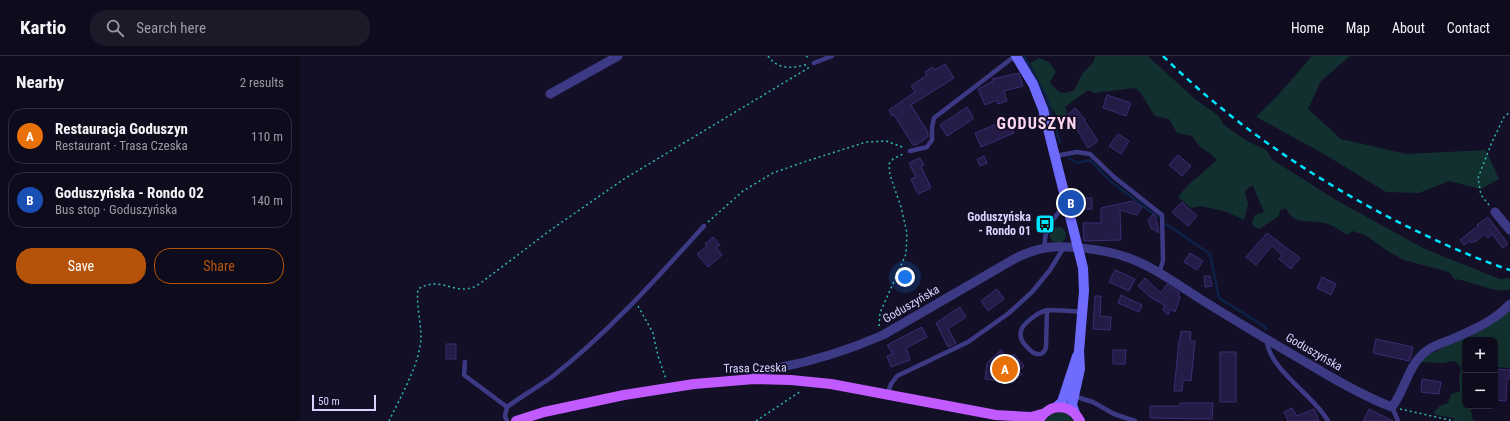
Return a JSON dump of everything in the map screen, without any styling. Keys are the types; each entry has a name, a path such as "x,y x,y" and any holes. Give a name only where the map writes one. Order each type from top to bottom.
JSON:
{"main road":[{"name":"Trasa Czeska","path":"516,421 544,412 582,403 669,388 754,379 792,380 826,384 996,416 1040,418 1049,409 1056,407"},
{"path":"1056,407 1068,409 1077,417"},
{"name":"Trasa Czeska","path":"996,416 1008,421"}],"street":[{"path":"550,94 618,56"},
{"path":"1016,56 1028,74 1039,96 1078,248 1084,280 1083,312 1079,351 1080,369 1072,405 1077,417"},
{"path":"1495,212 1510,230"},
{"name":"Goduszyńska","path":"754,379 756,375 763,371 807,362 864,344 883,335 1016,258 1029,252 1045,248 1064,247 1116,254 1137,261 1338,381 1392,407"},
{"path":"1392,407 1397,401 1414,364 1426,352 1437,345 1483,325 1497,316 1510,304"},
{"path":"1056,407 1062,402 1079,351"}],"lane":[{"path":"814,63 832,56"},
{"path":"910,151 927,147 932,140 934,118 1016,56"},
{"path":"1054,156 1077,152 1090,154 1114,177 1162,216 1163,261 1159,273"},
{"path":"1045,248 1045,234 1048,226 1066,203"},
{"path":"507,421 505,416 507,407 557,372 584,350 635,301 704,226"},
{"path":"889,390 891,384 897,376 968,342 1009,313 1032,292 1050,270 1064,247"},
{"path":"1047,310 1045,352 1036,354 1030,351 1023,344 1020,337 1022,326 1028,320 1047,310 1083,312"},
{"path":"1267,340 1267,346 1272,356 1298,388 1322,411 1328,421"},
{"path":"465,362 464,375 507,407"},
{"path":"1073,396 1093,402 1114,414 1135,421"},
{"path":"1392,407 1398,421"}],"path":[{"path":"768,56 778,66 784,68 792,68 814,63"},
{"path":"389,421 415,364 421,340 421,322 417,299 418,289 426,284 438,284 457,288 471,288 482,282 552,229 624,179 809,68 814,63"},
{"path":"1495,212 1481,195 1478,178 1492,142 1504,117 1510,112"},
{"path":"704,226 743,191 773,173 866,142 886,141 898,144 910,151"},
{"path":"883,335 879,327 880,313 906,254 907,233 901,207 890,175 890,164 893,159 910,151"},
{"path":"635,301 653,333 658,356 669,388"},
{"path":"756,421 797,395 803,388"},
{"path":"1392,407 1429,417 1454,421"}],"green space":[{"path":"1095,56 1148,56 1195,99 1219,116 1224,125 1247,141 1266,150 1273,160 1336,200 1425,249 1500,279 1510,279 1510,289 1491,289 1454,279 1449,272 1404,260 1389,252 1365,235 1352,231 1348,235 1333,226 1322,222 1304,221 1294,218 1289,214 1286,208 1280,210 1279,216 1259,229 1253,226 1252,221 1255,215 1264,212 1253,186 1249,187 1245,192 1248,205 1244,220 1227,212 1201,206 1191,208 1178,197 1188,185 1217,160 1200,147 1192,136 1177,133 1169,119 1155,116 1140,92 1135,88 1094,93 1088,90 1065,107 1067,113 1065,118 1066,122 1062,123 1053,110 1030,63 1039,58 1049,62 1056,72 1050,82 1058,91 1066,93 1074,90 1083,73 1094,61"},
{"path":"1312,56 1350,56 1321,81 1308,109 1341,139 1406,154 1486,150 1499,179 1481,189 1449,181 1419,193 1386,192 1324,154 1256,117 1280,93"},
{"path":"1055,227 1061,227 1066,232 1064,241 1061,243 1055,243 1050,238 1050,232"},
{"path":"1510,308 1510,368 1498,367 1498,337 1462,337 1462,409 1471,409 1473,420 1481,421 1454,421 1454,418 1436,415 1434,412 1440,406 1448,403 1451,394 1460,391 1459,378 1461,368 1455,361 1442,363 1420,362 1427,355 1437,351"},
{"path":"1061,412 1069,415 1074,421 1044,421 1050,415"}],"building":[{"path":"945,64 954,78 911,105 928,132 928,137 916,145 913,145 894,115 892,116 889,110 915,92 911,86 927,75 925,72 933,67 935,70"},
{"path":"1019,73 1023,86 1004,91 1007,101 998,104 997,100 985,105 978,89 993,81 992,79"},
{"path":"1107,95 1131,103 1126,116 1103,108"},
{"path":"967,107 973,119 947,136 940,125"},
{"path":"1075,108 1085,119 1084,120 1098,141 1088,148 1078,131 1065,117"},
{"path":"1008,119 1014,133 981,147 975,133"},
{"path":"1118,134 1129,141 1121,154 1109,146"},
{"path":"1178,155 1191,166 1182,176 1169,165"},
{"path":"984,156 987,163 980,166 977,159"},
{"path":"920,158 924,165 921,166 931,188 918,194 911,179 916,177 909,163"},
{"path":"1080,198 1092,198 1092,209 1080,209"},
{"path":"1132,201 1142,207 1137,215 1120,210 1121,240 1084,241 1083,223 1101,223 1101,208"},
{"path":"1182,202 1197,216 1188,226 1172,212"},
{"path":"1154,213 1159,233 1151,228 1148,220"},
{"path":"1488,217 1508,244 1503,248 1492,234 1488,238 1485,234 1475,242 1474,241 1472,243 1470,241 1464,245 1460,240"},
{"path":"1267,233 1300,258 1291,269 1279,259 1282,255 1272,246 1256,265 1246,257"},
{"path":"713,237 720,245 716,247 722,255 708,267 697,254 707,246 705,244"},
{"path":"1190,253 1203,261 1197,270 1184,262"},
{"path":"1115,270 1135,279 1129,291 1109,282"},
{"path":"1204,276 1210,276 1212,286 1205,287"},
{"path":"1322,277 1336,284 1331,295 1317,288"},
{"path":"1145,278 1161,293 1167,284 1180,293 1178,295 1180,297 1175,312 1170,309 1168,315 1163,310 1165,306 1149,296 1138,286"},
{"path":"997,289 1004,299 988,311 981,301"},
{"path":"1121,295 1142,305 1139,312 1118,303"},
{"path":"1095,296 1101,296 1100,316 1111,317 1110,330 1093,329"},
{"path":"960,307 966,317 948,329 956,343 948,347 936,323"},
{"path":"922,327 927,337 906,348 910,360 891,367 887,356 893,354 887,345"},
{"path":"1181,331 1191,332 1190,341 1195,341 1191,381 1183,380 1182,391 1174,391 1179,340"},
{"path":"1376,339 1413,347 1410,360 1373,353"},
{"path":"446,344 456,344 456,359 446,359"},
{"path":"1001,350 1008,359 1014,354 1024,366 1019,371 1022,374 1012,383 985,379 987,363"},
{"path":"1113,350 1126,350 1125,364 1113,364"},
{"path":"1220,352 1236,352 1236,402 1220,402"},
{"path":"1498,369 1510,370 1510,379 1507,379 1506,401 1498,400"},
{"path":"1422,379 1441,382 1439,394 1421,392"},
{"path":"1180,403 1213,403 1212,419 1150,418 1150,406 1180,406"},
{"path":"1292,408 1297,416 1314,409 1319,421 1287,421 1288,420 1284,412"},
{"path":"1369,409 1393,421 1363,421"}],"waterway":[{"path":"1024,56 1046,96 1060,142"},
{"path":"1069,158 1077,163 1090,160 1110,181 1158,217"},
{"path":"1166,224 1210,254 1219,298 1264,326 1266,329"}],"railway":[{"path":"1163,56 1217,105 1276,149 1338,189 1402,224 1442,243 1510,270"}],"place":[{"name":"Goduszyńska - Rondo 02","path":"1071,203"},
{"name":"Goduszyńska - Rondo 01","path":"1045,224"},
{"name":"Restauracja Goduszyn","path":"1005,369"}],"district":[{"name":"GODUSZYN","path":"1037,123"}]}
